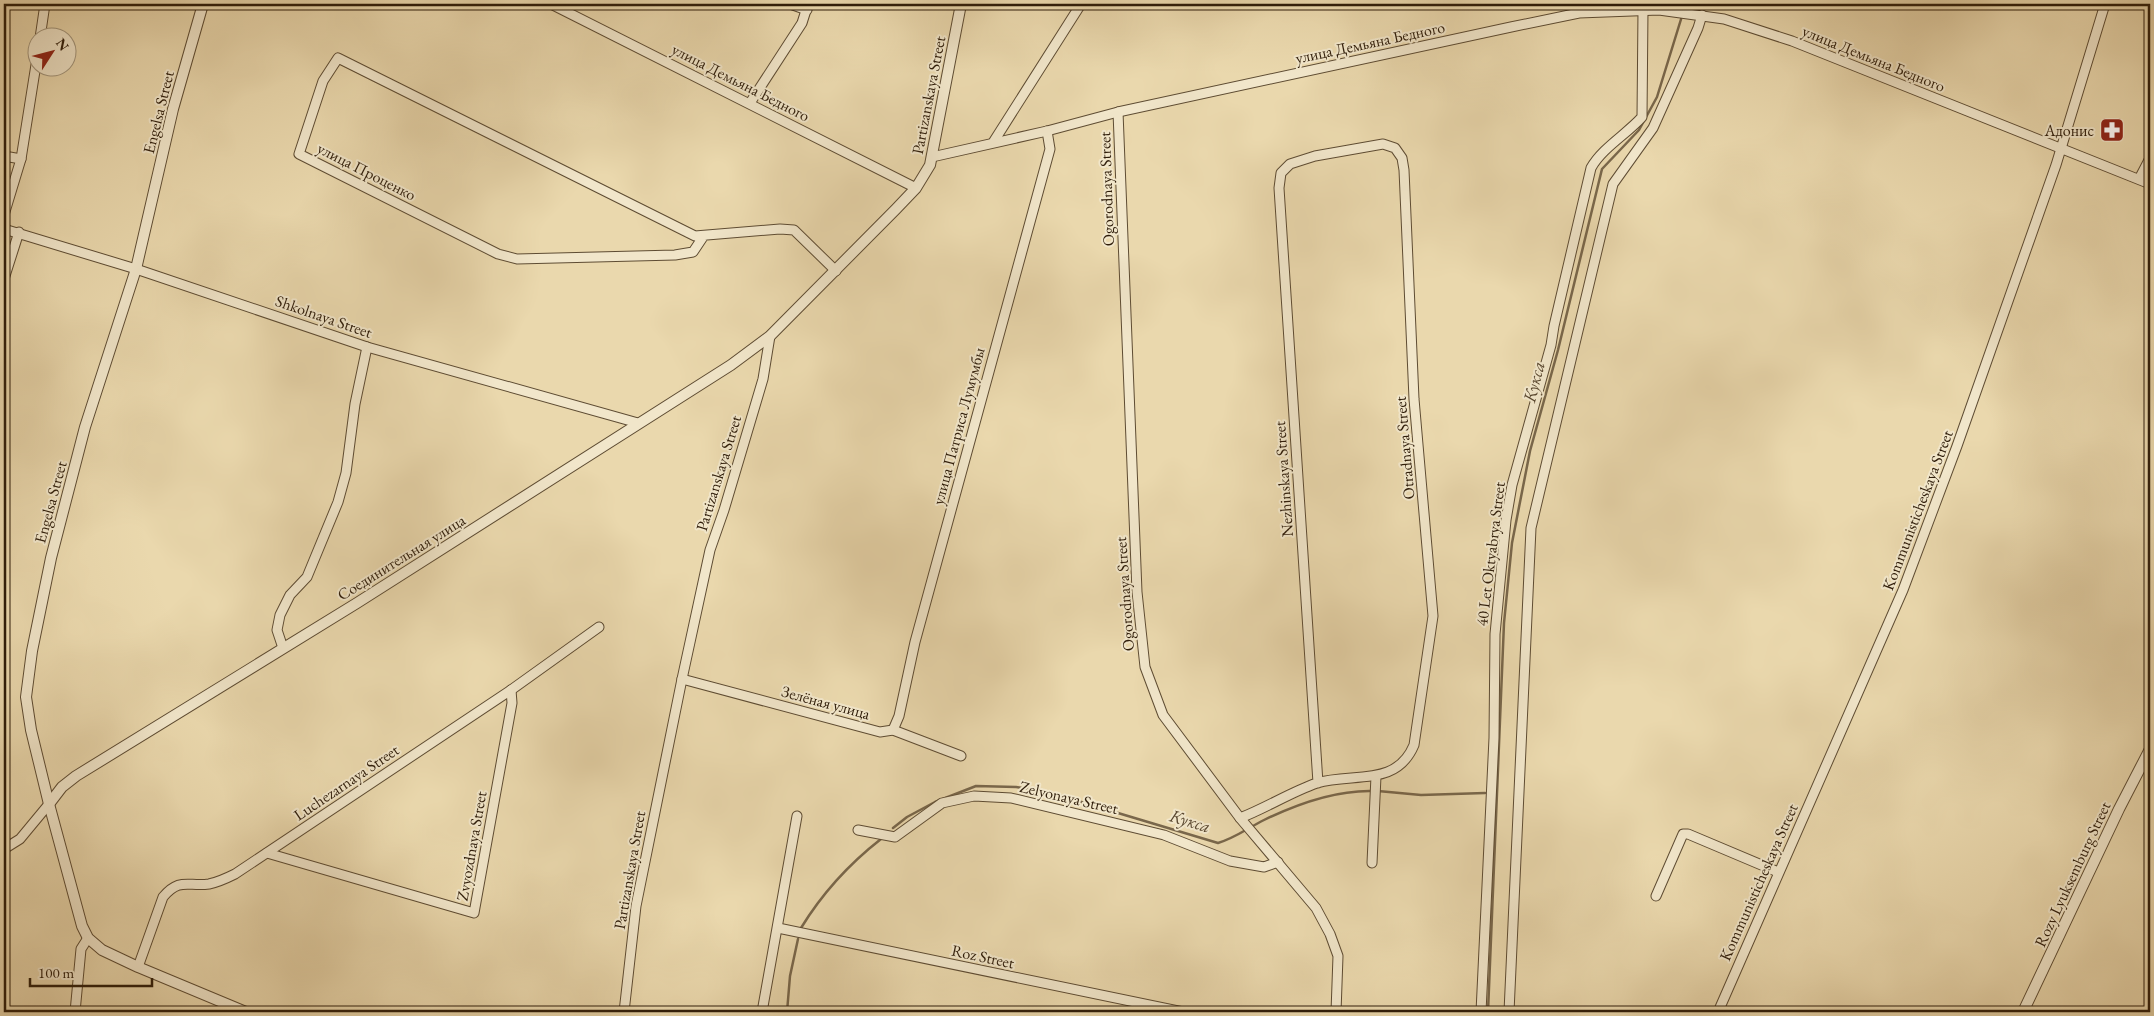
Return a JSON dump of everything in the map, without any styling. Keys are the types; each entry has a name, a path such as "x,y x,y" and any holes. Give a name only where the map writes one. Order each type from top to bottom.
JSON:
{"street":[{"path":"41,28 45,4"},
{"name":"Engelsa Street","path":"88,938 82,926 48,804 31,730 26,696 32,651 51,558 85,427 136,268 173,109 203,4"},
{"name":"улица Демьяна Бедного","path":"551,4 916,188"},
{"path":"750,103 802,23 807,7 790,4"},
{"name":"Partizanskaya Street","path":"624,1012 636,906 682,679 710,550 724,510 762,379 770,336 916,188 930,165 961,4"},
{"path":"994,141 1082,4"},
{"name":"Kommunisticheskaya Street","path":"1718,1012 1906,582 1958,446 2060,148 2105,4"},
{"name":"улица Демьяна Бедного","path":"932,157 945,156 994,141 1047,131 1118,112 1579,13 1643,10 1676,11 1724,19 1792,41 2150,184"},
{"name":"40 Let Oktyabrya Street","path":"1481,1012 1494,738 1495,634 1506,520 1512,485 1551,345 1591,168 1595,160 1629,132 1642,117 1643,10"},
{"path":"1509,1012 1531,528 1613,184 1653,128 1698,28 1702,15"},
{"name":"улица Проценко","path":"703,236 693,252 674,255 516,259 498,254 299,154 323,81 338,58 695,236 722,232 794,230 836,271"},
{"path":"4,215 21,159 34,78"},
{"name":"Ogorodnaya Street","path":"1118,112 1137,592 1145,667 1163,715 1254,835 1316,908 1330,934 1338,956 1336,1012"},
{"name":"улица Патриса Лумумбы","path":"893,730 899,716 915,642 1050,149 1047,131"},
{"name":"Otradnaya Street","path":"1281,173 1290,164 1315,156 1383,144 1395,148 1402,158 1404,170 1414,399 1433,616 1414,745 1409,757 1396,767 1376,776"},
{"path":"4,156 21,159"},
{"path":"2140,180 2150,158"},
{"name":"Nezhinskaya Street","path":"1281,173 1280,188 1318,783"},
{"name":"Shkolnaya Street","path":"4,228 136,268 368,347 638,423"},
{"path":"4,279 18,232"},
{"name":"Соединительная улица","path":"48,804 62,787 76,776 283,648 730,365 770,336"},
{"path":"283,648 277,630 280,615 290,596 307,576 338,502 346,473 355,404 368,347"},
{"name":"Luchezarnaya Street","path":"138,967 163,897 171,887 181,884 209,884 223,880 267,853 511,690 599,626"},
{"name":"Зелёная улица","path":"682,679 880,732 893,730 961,756"},
{"name":"Zvyozdnaya Street","path":"267,853 474,913 512,703 511,690"},
{"name":"Rozy Lyuksemburg Street","path":"2023,1012 2119,809 2150,749"},
{"path":"1243,821 1318,783 1376,776 1372,863"},
{"name":"Zelyonaya Street","path":"858,830 895,837 942,803 974,796 1011,798 1164,835 1230,861 1264,867 1278,862"},
{"path":"4,849 20,839 48,804"},
{"path":"762,1012 797,816"},
{"path":"1656,896 1683,834 1688,834 1778,872"},
{"name":"Roz Street","path":"778,928 1183,1012"},
{"path":"75,1012 81,949 88,938 102,950 138,967 246,1012"}],"waterway":[{"name":"Кукса","path":"1683,11 1685,4"},
{"name":"Кукса","path":"1488,1012 1504,623 1512,543 1530,451 1558,350 1602,169 1639,130 1657,97 1682,16"},
{"name":"Кукса","path":"893,828 907,817 935,802 976,786 1016,787 1048,792 1218,843 1236,836 1277,814 1317,799 1345,793 1373,791"},
{"name":"Кукса","path":"1378,791 1421,795 1485,793"},
{"name":"Кукса","path":"801,928 818,902 837,879 881,839"},
{"name":"Кукса","path":"787,1012 790,976 798,939"}],"place":[{"name":"Адонис","path":"2112,130"}]}
